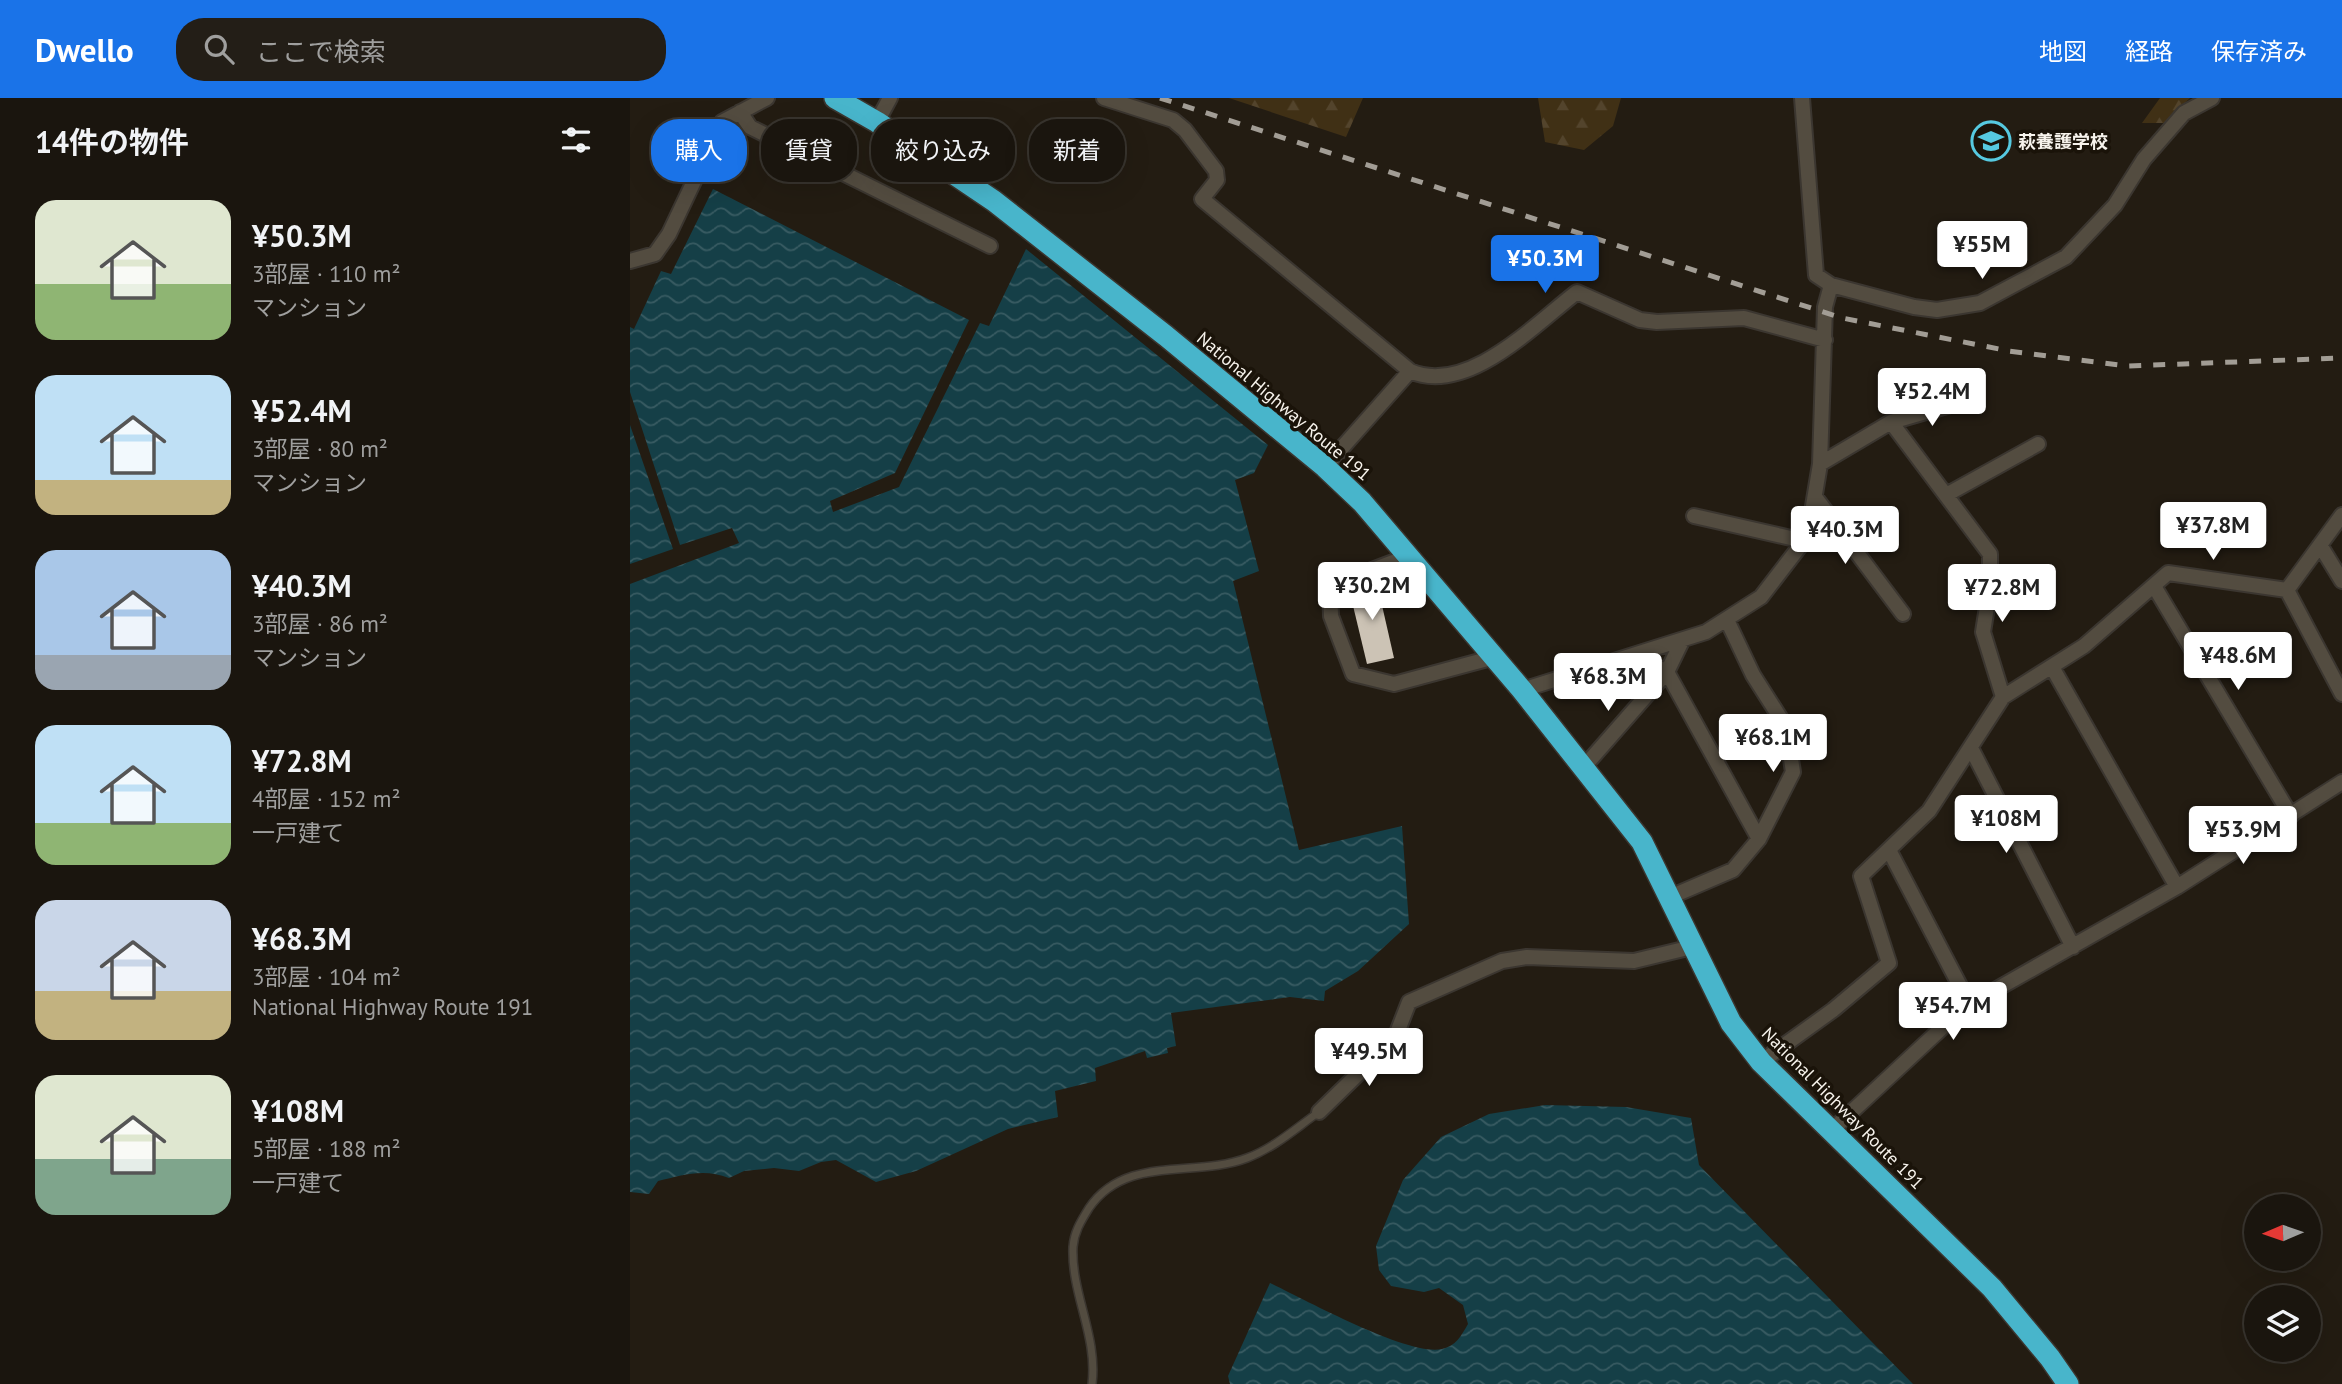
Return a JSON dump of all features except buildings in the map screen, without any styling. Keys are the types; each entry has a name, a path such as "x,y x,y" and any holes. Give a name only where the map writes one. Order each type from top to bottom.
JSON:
{"highway":[{"name":"National Highway Route 191","path":"835,98 872,119"},
{"name":"National Highway Route 191","path":"966,182 994,201 1325,467 1362,502 1522,690 1642,842 1731,1023 1760,1062 1992,1288 2068,1384"}],"street":[{"path":"630,261 655,254 669,234 722,122 766,98"},
{"path":"879,119 890,98"},
{"path":"1104,98 1173,120 1185,130 1216,172 1217,180 1202,199 1409,371 1423,377 1463,373 1493,357 1577,292 1640,320 1657,322 1744,318 1825,340"},
{"path":"1802,98 1815,275 1831,285 1937,310 1980,303 2066,257 2115,205 2144,159 2184,113 2212,98"},
{"path":"740,112 750,127 990,246"},
{"path":"1522,690 1637,657 1682,641 1727,620 1761,597 1804,541 1820,464 1825,307 1831,285"},
{"path":"1325,467 1409,371"},
{"path":"1820,464 1891,422 1964,401"},
{"path":"1891,422 1990,554 1990,588 1983,632 2003,697"},
{"path":"1945,495 2038,444"},
{"path":"1815,497 1903,614"},
{"path":"2287,590 2342,515"},
{"path":"1694,516 1804,541"},
{"path":"2320,545 2342,581"},
{"path":"1409,556 1330,586 1331,616 1353,674 1394,684 1494,657"},
{"path":"1760,1062 1833,1010 1889,963 1861,876 1929,811 2003,697 2084,646 2168,573 2287,590"},
{"path":"2154,586 2291,816"},
{"path":"2287,590 2342,694"},
{"path":"1670,897 1733,870 1759,839 1793,772 1786,727 1753,675 1727,620"},
{"path":"1583,768 1667,672 1682,641"},
{"path":"1637,657 1667,672 1759,839"},
{"path":"2052,667 2177,887"},
{"path":"1971,748 2073,947"},
{"path":"1831,1131 1944,1026 1988,993 2177,887 2342,782"},
{"path":"1889,850 1971,1007"},
{"path":"1319,1112 1395,1038 1409,1002 1475,972 1502,961 1527,957 1634,961 1692,947"}],"lane":[{"path":"1092,1384 1094,1366 1090,1331 1073,1247 1077,1226 1093,1203 1114,1184 1152,1170 1217,1166 1247,1158 1278,1142 1319,1112"}],"green space":[{"path":"1229,98 1363,98 1346,137"},
{"path":"1538,98 1621,98 1613,126 1584,150 1545,142"},
{"path":"2160,98 2190,98 2164,123 2142,123"}],"water":[{"path":"713,189 969,320 895,473 830,501 833,512 899,487 980,323 989,326 1026,249 1268,445 1254,473 1235,480 1259,571 1233,581 1299,850 1402,826 1409,924 1358,971 1325,991 1324,1001 1290,997 1171,1013 1176,1046 1167,1048 1168,1053 1147,1058 1145,1051 1095,1068 1096,1081 1055,1091 1058,1117 1008,1129 916,1171 876,1182 836,1160 821,1162 799,1171 774,1168 744,1171 729,1178 711,1173 685,1175 658,1181 649,1194 630,1192 630,584 739,543 732,528 680,545 630,392 630,327 634,329 661,271 671,274"},
{"path":"630,425 673,549 630,564"},
{"path":"1545,1105 1626,1107 1691,1118 1699,1165 1913,1384 1230,1384 1228,1376 1270,1283 1356,1325 1406,1344 1442,1349 1455,1343 1468,1324 1463,1305 1439,1288 1424,1292 1391,1286 1379,1270 1376,1246 1403,1180 1441,1137 1489,1114"}],"railway":[{"path":"1160,98 1842,318 2009,351 2128,366 2342,358"}],"place":[{"name":"萩養護学校","path":"1991,141"}]}
